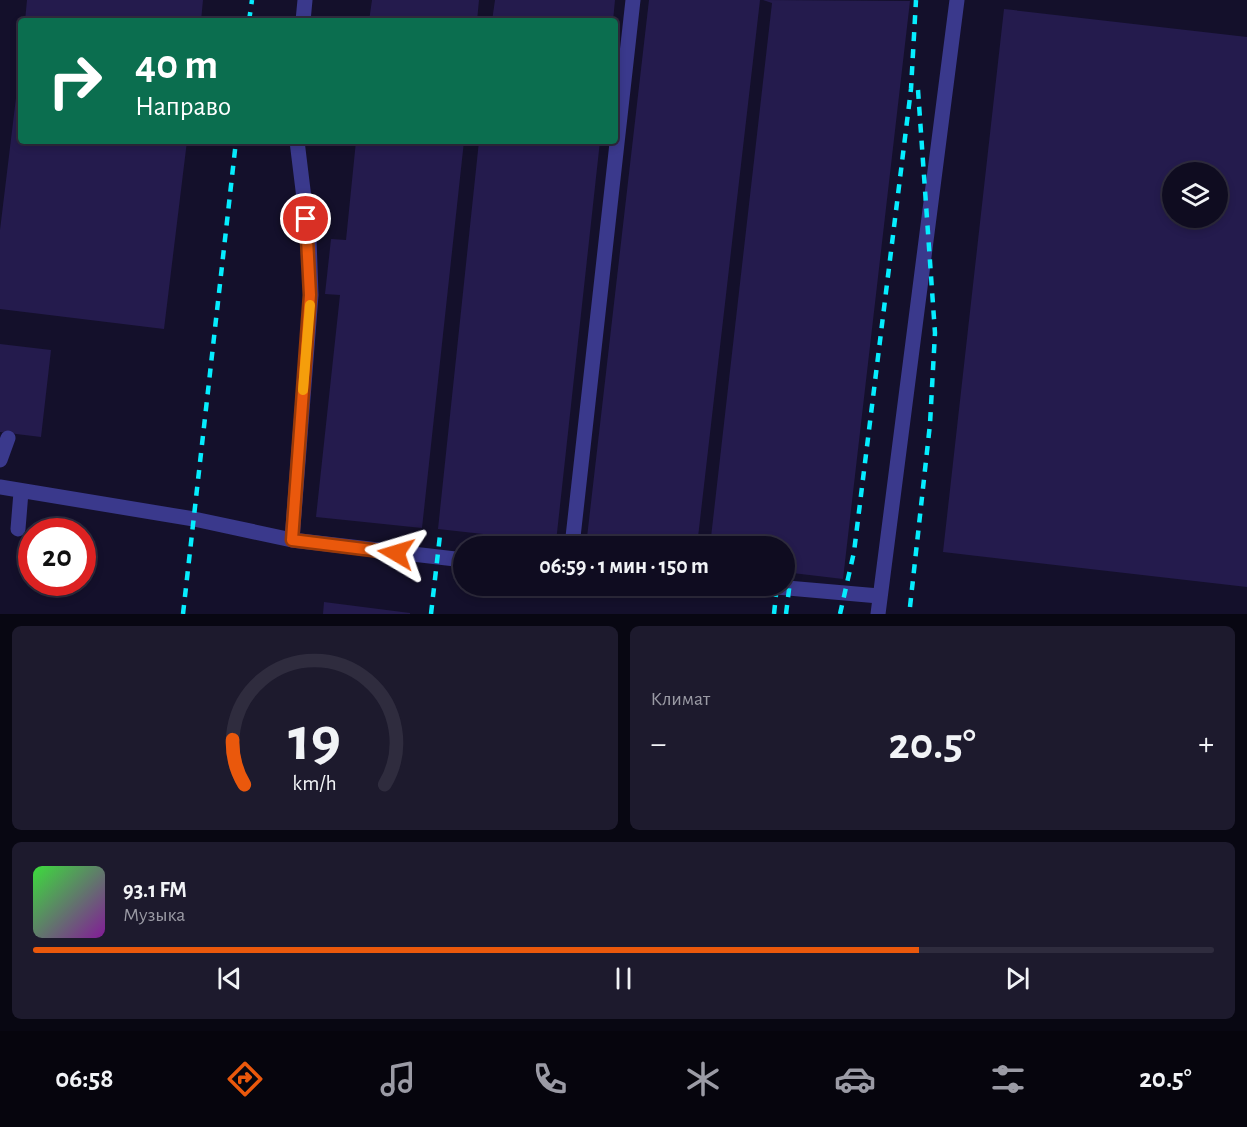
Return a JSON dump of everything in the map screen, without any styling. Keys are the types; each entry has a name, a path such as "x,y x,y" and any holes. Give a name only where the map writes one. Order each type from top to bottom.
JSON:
{"lane":[{"path":"303,18 305,0"},
{"path":"618,134 633,0"},
{"path":"878,614 957,0"},
{"path":"292,540 310,295 309,239 297,144"},
{"path":"573,536 617,144"},
{"path":"0,460 8,438"},
{"path":"0,487 194,519 292,540 453,559"},
{"path":"19,518 21,492"},
{"path":"795,589 879,596"}],"building":[{"path":"27,0 203,0 201,18 25,18"},
{"path":"372,0 479,0 477,18 369,18"},
{"path":"495,0 615,0 613,18 492,18"},
{"path":"649,0 760,0 698,536 587,536"},
{"path":"763,0 910,1 843,579 795,573 795,536 711,536 772,3"},
{"path":"1004,9 1247,37 1247,587 943,552"},
{"path":"18,82 18,144 187,144 164,329 0,309 0,230"},
{"path":"356,144 464,144 422,528 316,517 340,295 325,294 331,239 346,240"},
{"path":"479,144 600,144 557,536 502,536 438,529"},
{"path":"0,344 51,350 41,437 0,432"},
{"path":"324,602 410,613 410,614 323,614"}],"railway":[{"path":"249,18 252,0"},
{"path":"840,614 854,552 911,89 916,0"},
{"path":"910,607 930,424 935,333 918,90"},
{"path":"183,614 236,144"},
{"path":"431,614 440,535"},
{"path":"774,614 776,596"},
{"path":"786,614 788,596"}],"slow traffic":[{"path":"303,390 310,305"}],"route":[{"path":"306,219 309,239 310,295 292,540 396,553"}]}
